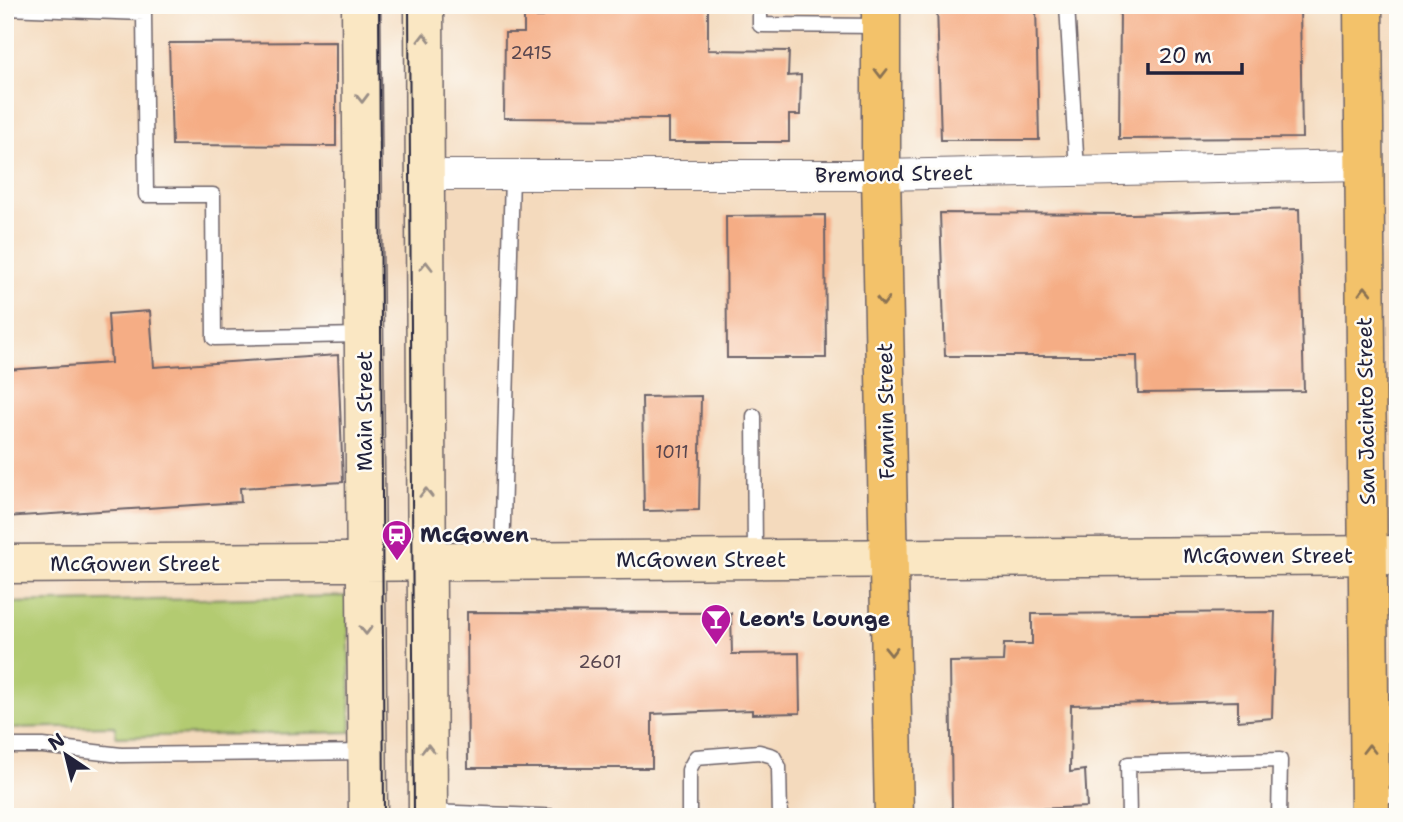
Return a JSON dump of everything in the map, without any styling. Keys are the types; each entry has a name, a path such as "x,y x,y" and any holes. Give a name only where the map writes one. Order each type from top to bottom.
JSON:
{"main road":[{"name":"Main Street","path":"361,5 366,335 368,817"},
{"path":"424,5 428,814"},
{"name":"San Jacinto Street","path":"1363,5 1363,165 1383,556 1379,803"},
{"name":"Fannin Street","path":"881,16 881,175 894,817"},
{"name":"McGowen Street","path":"5,564 1383,556"}],"street":[{"name":"Bremond Street","path":"425,174 881,175 1363,165"}],"lane":[{"path":"760,5 760,25 881,16"},
{"path":"1068,5 1077,171"},
{"path":"5,8 144,13 146,195 213,195 214,338 366,335"},
{"path":"502,561 512,175"},
{"path":"754,416 755,559"},
{"path":"5,746 43,746 121,755 367,752"},
{"path":"689,817 689,770 696,757 759,752 773,756 779,767 780,817"},
{"path":"1129,817 1128,764 1280,760 1279,817"},
{"path":"428,814 567,817"}],"green space":[{"path":"348,596 351,732 116,737 115,726 5,728 5,603"}],"building":[{"path":"600,5 708,5 708,50 789,51 788,76 801,75 800,115 789,115 789,142 668,142 668,119 504,118 505,33 524,33 524,17 543,17 543,8 600,8"},
{"path":"937,5 1036,5 1039,140 941,140"},
{"path":"1120,5 1300,5 1302,138 1119,139"},
{"path":"336,42 336,146 172,145 169,43"},
{"path":"1299,209 1304,391 1138,393 1137,356 945,356 940,213 1133,214"},
{"path":"825,215 826,358 727,358 726,216"},
{"path":"150,311 154,367 338,355 343,482 240,488 241,502 5,517 5,370 111,363 108,314"},
{"path":"701,396 699,510 644,511 642,397"},
{"path":"467,612 731,613 732,654 799,653 800,713 752,714 752,710 652,714 652,768 468,768"},
{"path":"1275,612 1272,718 1238,721 1238,701 1071,705 1070,772 1085,770 1087,807 952,812 950,662 1003,661 1004,644 1032,644 1032,614"}],"tram line":[{"path":"379,5 384,817"},
{"path":"409,5 414,817"}],"place":[{"name":"McGowen","path":"397,562"},
{"name":"Leon's Lounge","path":"716,646"}]}
